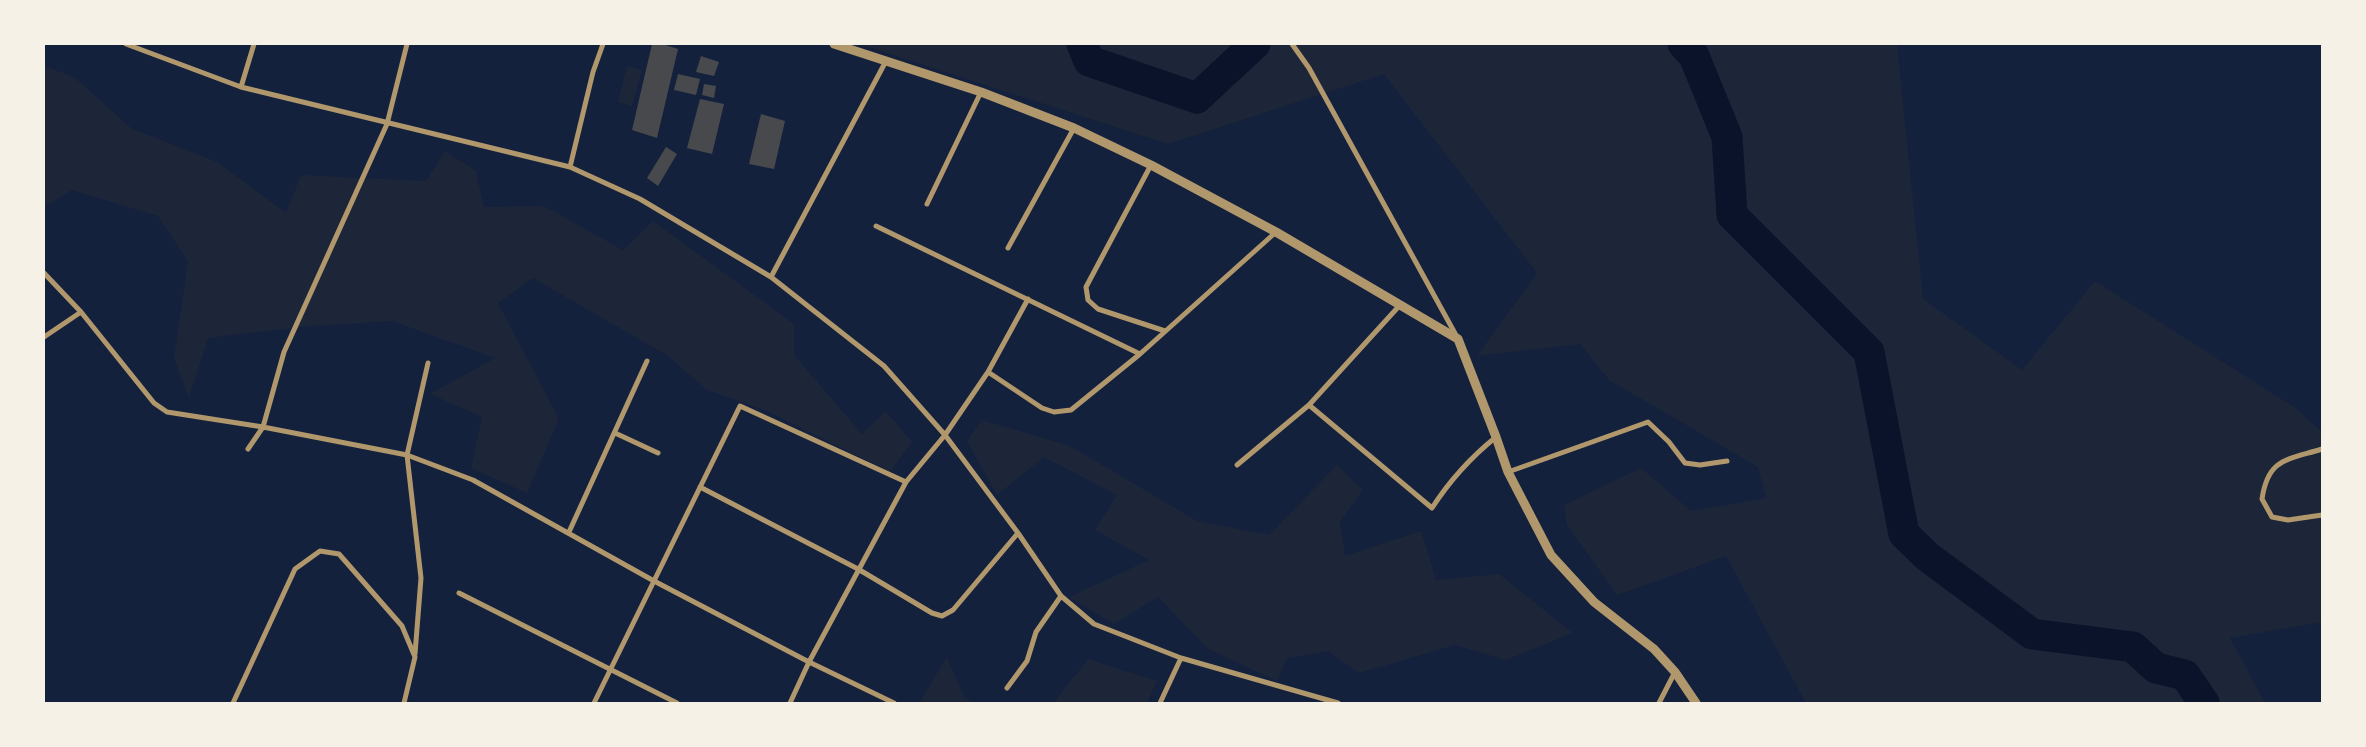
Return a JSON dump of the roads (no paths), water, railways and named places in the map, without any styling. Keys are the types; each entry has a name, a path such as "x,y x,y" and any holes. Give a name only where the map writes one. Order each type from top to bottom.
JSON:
{"street":[{"path":"126,44 138,46 241,87 570,167 640,199 771,277 884,366 945,435 1018,533 1061,596 1094,624 1181,658 1337,703"},
{"path":"241,87 254,44"},
{"path":"248,449 263,427 284,352 387,124 406,44"},
{"path":"570,167 593,72 603,44"},
{"path":"834,44 981,92 1074,128 1151,165 1276,232 1458,339"},
{"path":"1292,44 1310,68 1458,339 1508,472 1551,555 1594,602 1654,649 1675,672 1696,703"},
{"path":"771,277 886,61"},
{"path":"927,204 981,92"},
{"path":"1008,248 1074,128"},
{"path":"1151,165 1086,287 1088,300 1098,309 1164,331"},
{"path":"876,226 1140,354"},
{"path":"988,372 1042,408 1054,412 1071,410 1140,354 1276,232"},
{"path":"44,273 81,312 154,403 167,412 263,427 407,455 473,480 654,581 809,662 894,703"},
{"path":"790,703 809,662 906,482 945,435 988,372 1028,299"},
{"path":"1237,465 1309,405 1400,304"},
{"path":"44,337 81,312"},
{"path":"569,532 647,361"},
{"path":"404,703 415,657 421,578 407,455 428,363"},
{"path":"1309,405 1432,508 1450,481 1471,457 1496,437"},
{"path":"594,703 740,406 906,482"},
{"path":"1508,472 1648,422 1664,436 1686,463 1700,465 1727,461"},
{"path":"615,433 658,453"},
{"path":"2322,449 2279,463 2268,474 2262,499 2272,517 2288,520 2322,515"},
{"path":"700,488 858,569 932,613 942,616 954,610 1018,533"},
{"path":"234,703 295,568 320,551 338,554 402,626 415,657"},
{"path":"459,593 677,703"},
{"path":"1007,688 1028,662 1036,632 1061,596"},
{"path":"1160,703 1181,658"},
{"path":"1659,703 1675,672"}],"waterway":[{"path":"1082,44 1089,61 1197,98 1255,44"},
{"path":"1683,44 1694,56 1727,137 1732,215 1869,352 1904,534 1928,557 2032,634 2133,647 2156,668 2185,675 2204,703"}]}
